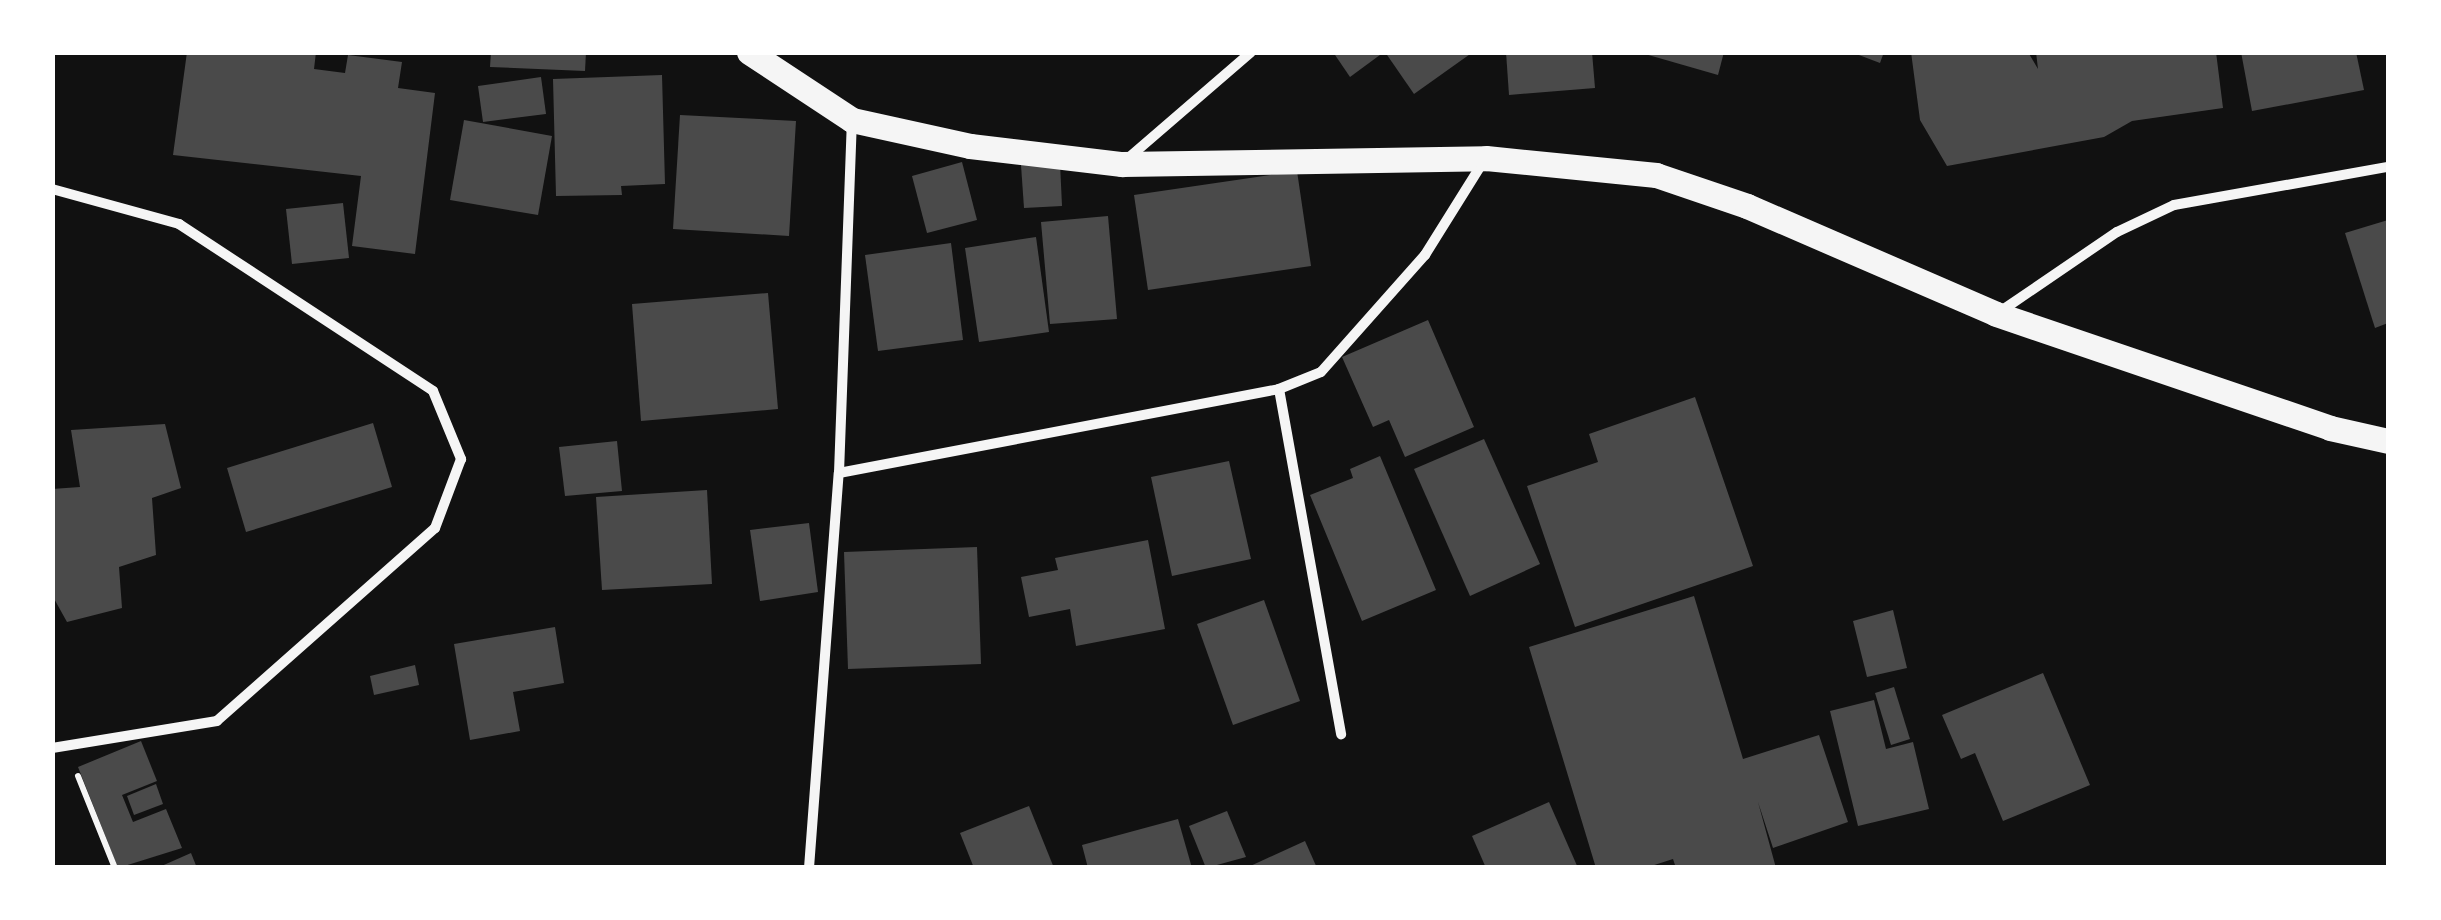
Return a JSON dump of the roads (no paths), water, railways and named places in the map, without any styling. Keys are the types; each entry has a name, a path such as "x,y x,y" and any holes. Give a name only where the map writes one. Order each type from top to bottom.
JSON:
{"main road":[{"path":"749,52 852,120 970,146 1122,164 1486,158 1656,176 1747,206 1996,314 2330,428 2388,441"}],"street":[{"path":"1122,164 1252,52"},
{"path":"809,868 838,473 852,120"},
{"path":"838,473 1280,389 1321,372 1372,321 1426,255 1486,158"},
{"path":"1996,314 2118,232 2174,205 2388,167"},
{"path":"52,189 179,224 417,380 433,391 462,458 435,528 216,721 58,746"},
{"path":"1280,389 1341,734"}]}
